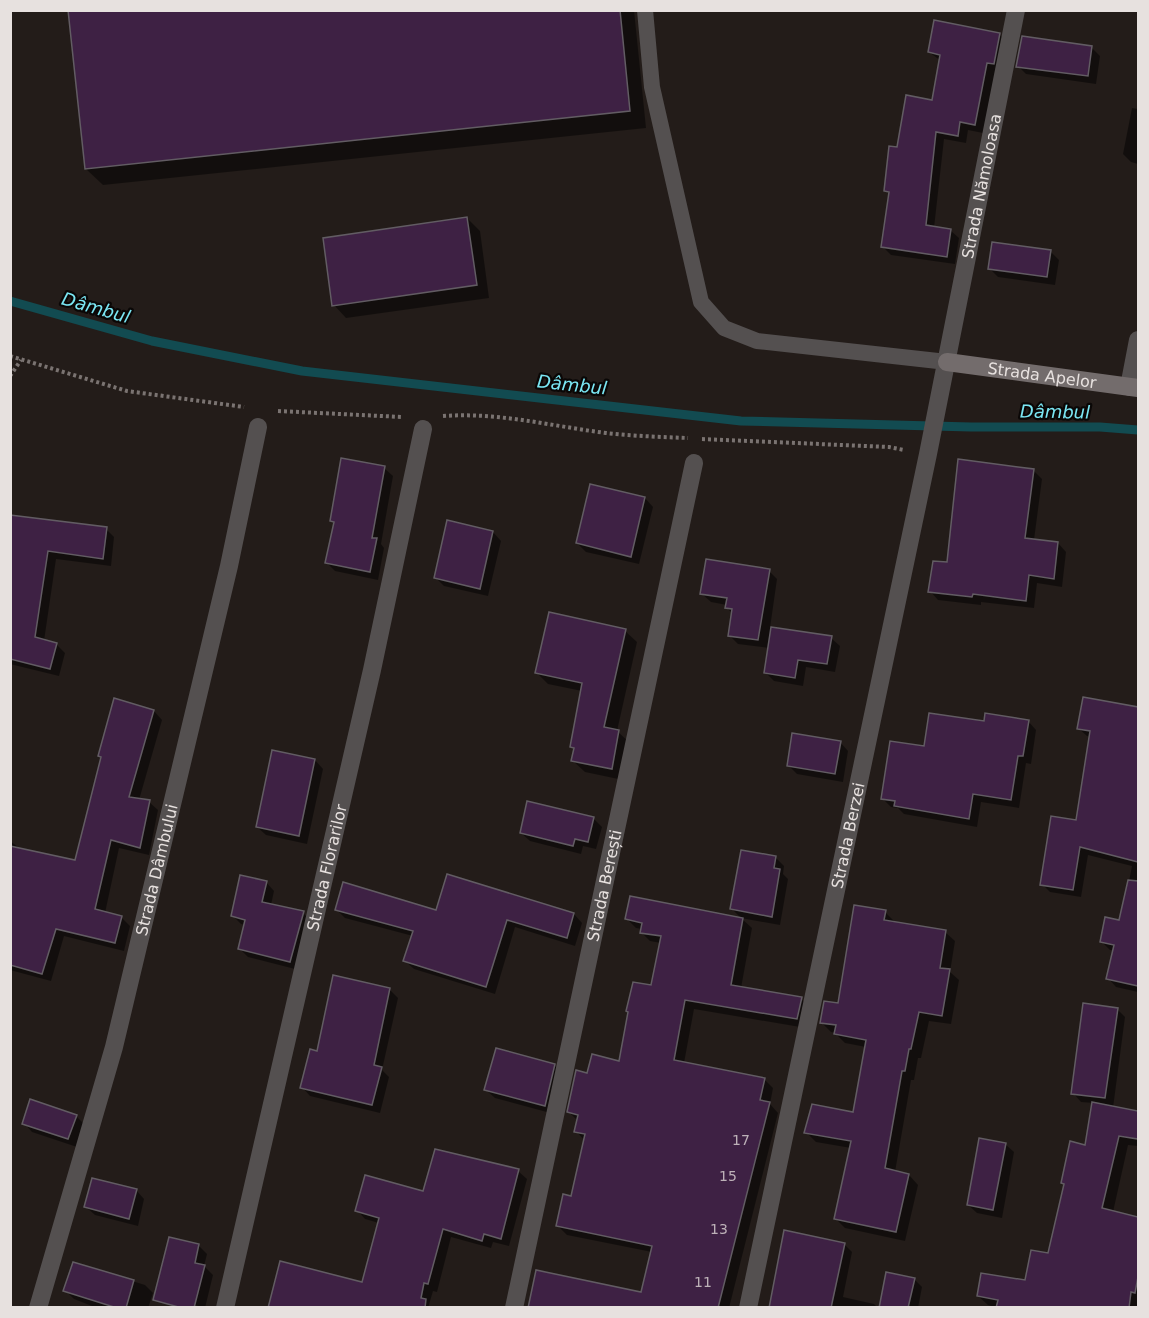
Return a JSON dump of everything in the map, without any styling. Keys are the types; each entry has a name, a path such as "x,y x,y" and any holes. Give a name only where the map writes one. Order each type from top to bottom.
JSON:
{"street":[{"name":"Strada Nămoloasa","path":"947,363 1016,10"},
{"path":"1134,388 1138,340"},
{"name":"Strada Apelor","path":"947,363 1134,388"},
{"name":"Strada Berzei","path":"748,1308 947,363"},
{"name":"Strada Florarilor","path":"225,1308 430,422"},
{"name":"Strada Dâmbului","path":"38,1308 114,1047 229,566 258,427"},
{"name":"Strada Berești","path":"514,1308 694,463"}],"lane":[{"path":"645,10 652,87 701,302 724,328 757,341 947,363"}],"path":[{"path":"10,356 127,391 249,407"},
{"path":"10,376 21,360"},
{"path":"271,410 404,417"},
{"path":"430,422 468,414 531,420 608,433 889,447 928,454"}],"building":[{"path":"68,10 620,10 630,111 85,169"},
{"path":"934,20 1000,33 994,64 987,63 975,125 960,122 958,136 936,132 926,225 951,229 947,257 881,247 889,192 884,191 889,146 897,147 906,95 932,100 940,55 928,52"},
{"path":"1022,36 1092,46 1088,76 1016,67"},
{"path":"467,217 477,285 332,306 323,238"},
{"path":"992,242 1051,250 1047,277 988,269"},
{"path":"341,458 385,466 372,538 377,538 370,572 325,563 334,522 330,521"},
{"path":"958,459 1034,469 1025,538 1058,542 1054,579 1029,575 1026,601 973,594 972,597 928,592 933,561 947,562"},
{"path":"590,484 645,497 631,557 576,543"},
{"path":"10,515 107,527 103,559 48,551 35,637 57,643 50,669 10,659"},
{"path":"447,520 493,531 480,589 434,578"},
{"path":"706,559 770,569 758,640 728,636 732,609 725,608 727,598 700,594"},
{"path":"549,612 626,629 604,727 619,730 612,769 571,761 574,748 570,747 582,683 535,673"},
{"path":"771,627 832,636 827,664 798,660 795,678 764,673"},
{"path":"1083,697 1138,707 1138,862 1080,847 1073,890 1040,885 1051,816 1076,820 1090,731 1077,729"},
{"path":"114,698 154,710 129,797 150,800 140,848 111,840 95,909 122,916 115,943 56,929 42,974 10,965 10,846 75,860 101,757 98,756"},
{"path":"929,713 984,721 985,713 1029,720 1023,756 1018,756 1011,800 973,794 969,819 894,806 895,801 881,799 890,741 924,746"},
{"path":"792,733 841,741 835,774 787,766"},
{"path":"272,750 315,759 299,836 256,827"},
{"path":"527,801 594,817 588,842 575,839 573,846 520,833"},
{"path":"741,850 776,856 774,868 780,869 772,917 730,909"},
{"path":"447,874 574,913 567,938 507,920 486,987 403,961 413,931 335,910 343,882 436,910"},
{"path":"240,875 267,881 262,902 304,911 290,962 238,949 245,920 231,916"},
{"path":"1128,880 1138,881 1138,986 1106,979 1114,945 1100,942 1105,917 1119,920"},
{"path":"630,896 743,918 731,985 802,997 797,1019 685,1000 674,1060 765,1078 760,1100 770,1102 718,1308 528,1308 536,1270 641,1292 652,1246 556,1226 563,1194 571,1196 585,1134 574,1132 578,1115 567,1112 576,1070 587,1073 592,1054 619,1061 628,1012 626,1011 633,982 651,985 661,936 640,933 642,923 625,919"},
{"path":"854,905 886,910 884,920 946,930 940,968 950,969 942,1016 919,1012 905,1071 902,1071 885,1168 909,1174 896,1232 834,1219 851,1141 804,1133 812,1104 853,1112 866,1040 834,1034 836,1025 820,1023 824,1001 838,1003"},
{"path":"333,975 390,988 374,1065 382,1067 372,1105 300,1088 310,1049 317,1051"},
{"path":"1083,1003 1118,1008 1105,1098 1071,1094"},
{"path":"496,1048 555,1064 545,1106 484,1090"},
{"path":"30,1099 77,1115 68,1139 22,1124"},
{"path":"1092,1102 1138,1111 1138,1139 1119,1136 1102,1208 1138,1217 1138,1277 1135,1293 1131,1292 1129,1308 996,1308 998,1300 977,1296 981,1273 1025,1280 1031,1250 1048,1253 1064,1184 1061,1183 1070,1141 1085,1145"},
{"path":"979,1138 1006,1143 993,1210 967,1205"},
{"path":"435,1149 519,1169 501,1239 484,1234 482,1241 443,1229 428,1284 424,1283 421,1298 426,1299 425,1308 268,1308 280,1261 362,1282 379,1218 355,1211 365,1175 423,1191"},
{"path":"92,1178 137,1189 129,1219 84,1207"},
{"path":"784,1230 845,1243 831,1308 769,1308"},
{"path":"169,1237 199,1244 195,1263 205,1265 194,1308 182,1308 153,1300"},
{"path":"73,1262 134,1280 126,1308 117,1308 63,1291"},
{"path":"886,1272 915,1278 908,1308 879,1308"}],"waterway":[{"name":"Dâmbul","path":"10,301 152,341 302,371 741,421 971,427 1100,427 1138,430"}]}
